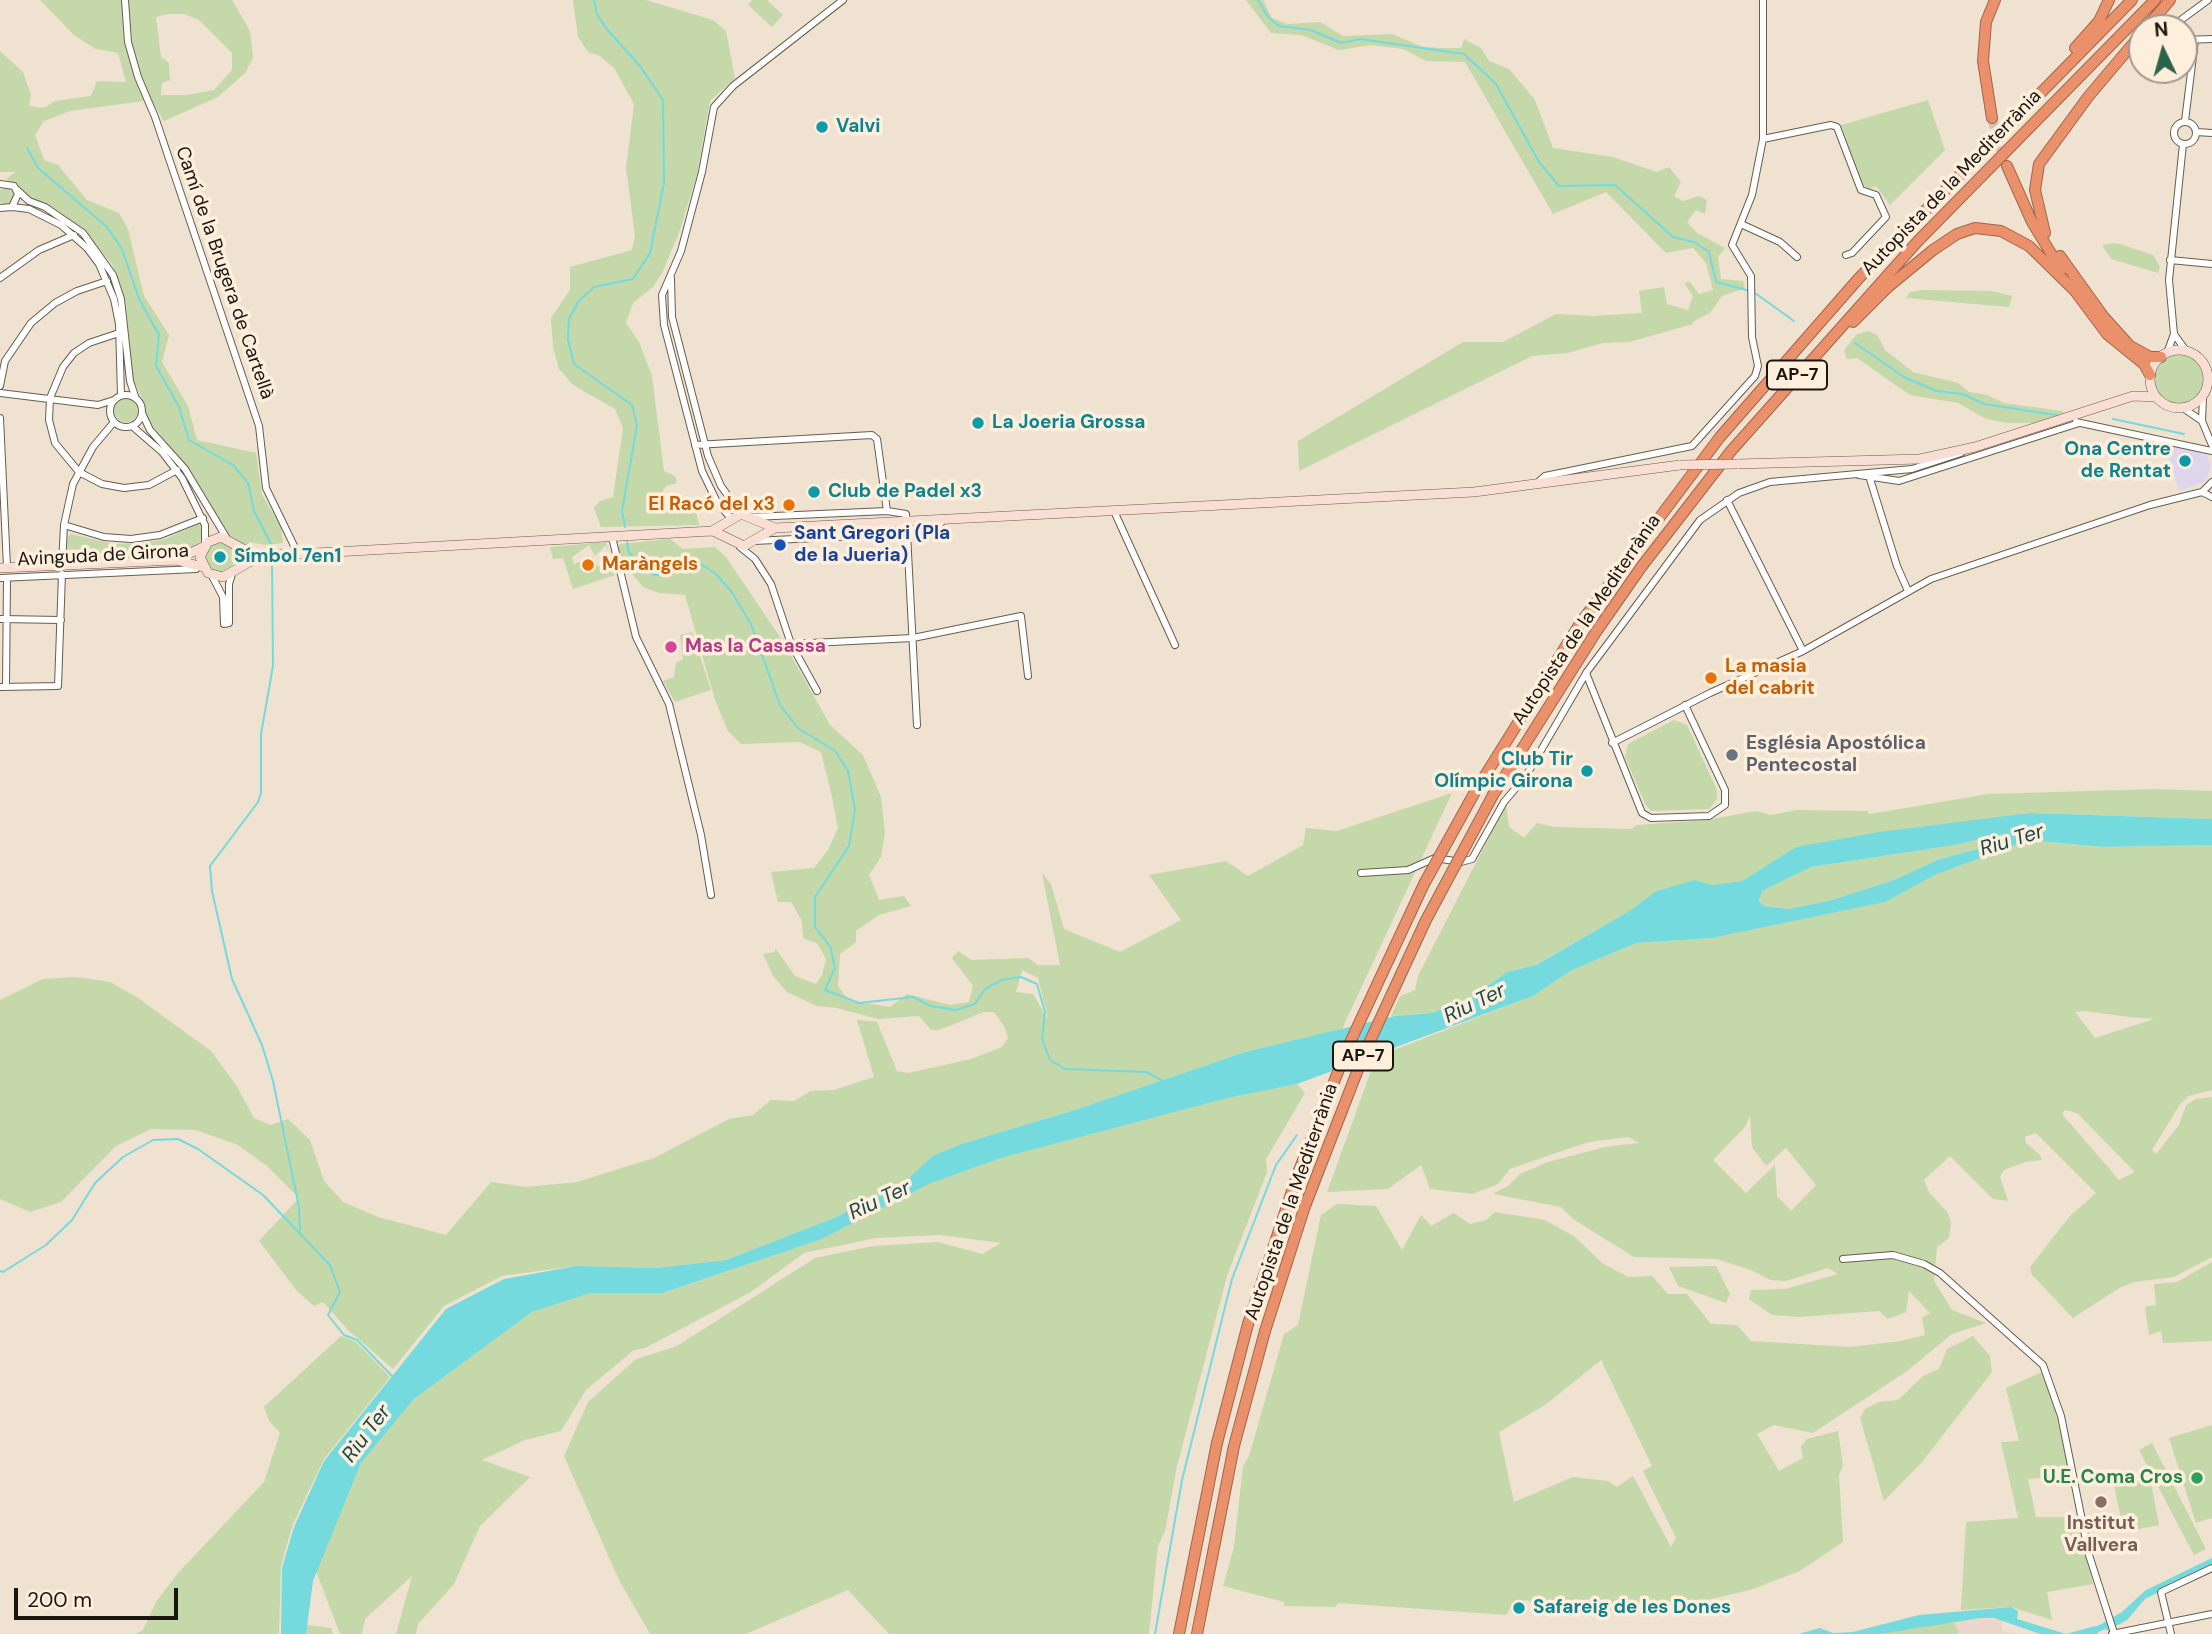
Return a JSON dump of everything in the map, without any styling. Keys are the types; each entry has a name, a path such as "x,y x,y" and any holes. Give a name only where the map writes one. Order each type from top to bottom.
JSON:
{"highway":[{"path":"1995,0 1986,22 1983,61 1995,116 1990,48 2001,0"},
{"path":"2026,105 2099,21 2109,0"},
{"name":"Autopista de la Mediterrània","path":"1179,1634 1217,1443 1248,1324 1298,1173 1347,1049 1413,907 1476,790 1581,622 1679,487 1852,286 2026,105 2132,0"},
{"name":"Autopista de la Mediterrània","path":"1197,1634 1231,1459 1265,1331 1305,1206 1364,1054 1426,920 1493,795 1549,702 1642,566 1731,451 1918,242 2155,0"},
{"path":"2158,14 2170,0"},
{"path":"2045,233 2035,190 2039,164 2088,97 2128,50"},
{"path":"2150,377 2144,364 2107,334 2074,290 2032,222 2009,164 2045,233 2115,332 2130,346 2150,356 2164,355"},
{"path":"1819,351 1847,329 1916,264 1966,230 1986,228 2008,233 2029,246 2074,290"}],"main road":[{"path":"262,555 223,577 208,572 201,557 206,544 227,538 238,548 262,555 298,554 712,531 741,514 775,528 907,526 944,520 1464,493 1535,486 1629,470 1680,465 1888,462 1940,456 1975,447 2133,396 2156,397 2168,406 2183,408 2203,396 2210,380 2207,365 2187,352 2164,355 2150,377 2133,396"},
{"path":"2150,377 2156,397"},
{"path":"754,520 755,540"},
{"path":"729,522 729,538"},
{"path":"712,531 729,538 737,545 755,540 775,528"},
{"name":"Avinguda de Girona","path":"4,568 62,570 176,559 206,544"},
{"path":"235,571 241,558 238,548"},
{"name":"Avinguda de Girona","path":"176,559 208,572"}],"street":[{"name":"Camí de la Brugera de Cartellà","path":"125,0 128,42 138,78 155,117 259,426 265,488 298,554"},
{"path":"729,522 708,486 695,446 667,340 661,299 671,277 702,172 714,107 733,86 843,0"},
{"path":"1535,486 1545,476 1692,446 1751,384 1758,366 1752,343 1751,276 1732,246 1752,195 1763,139 1763,0"},
{"path":"2189,14 2208,0"},
{"path":"2185,121 2189,84"},
{"path":"2183,144 2192,141 2196,132 2194,125 2185,121 2178,123 2174,133 2183,144 2170,260 2169,305 2174,334 2187,352"},
{"path":"1763,139 1831,125 1837,127 1861,190 1876,195 1885,217 1852,253 1846,255"},
{"path":"2196,132 2212,133"},
{"path":"0,184 9,183 29,201 45,207 83,233 113,275 125,324 130,381 136,399 150,430 185,469 206,516 206,544"},
{"path":"13,206 18,194 15,188"},
{"path":"1,209 29,201"},
{"path":"13,206 44,215 74,235 93,256 114,299 123,395"},
{"path":"1741,224 1780,242 1797,257"},
{"path":"0,278 33,254 74,235"},
{"path":"2170,260 2212,264"},
{"path":"671,277 674,324 705,444 721,486 741,514"},
{"path":"0,386 5,361 32,323 55,303 77,291 107,281"},
{"path":"661,299 671,299"},
{"path":"119,333 89,343 74,353 63,367 50,398 50,419 55,443 79,472 102,484 124,488 149,485 177,470"},
{"path":"2164,355 2174,334"},
{"path":"98,405 123,395 130,381"},
{"path":"0,393 98,405 110,412 114,422 122,427 133,425 150,430"},
{"path":"123,395 136,399"},
{"path":"2203,396 2202,421 2212,445"},
{"path":"110,412 114,400"},
{"path":"2183,408 2202,421"},
{"path":"133,425 142,413"},
{"path":"0,418 4,568"},
{"path":"2064,419 2212,451"},
{"path":"4,578 3,687 58,686 64,525 68,500 79,472 114,422"},
{"path":"1361,873 1408,870 1435,858 1461,862 1472,859 1504,802 1527,776 1586,673 1687,534 1709,512 1727,500 1748,489 1782,480 1857,475 1906,479 2079,423"},
{"path":"133,425 177,470 206,516 227,538"},
{"path":"695,446 872,435 877,439 887,511"},
{"path":"1869,475 1924,466 1975,447"},
{"path":"1869,475 1897,566 1908,591"},
{"path":"2212,483 2212,490"},
{"path":"1612,743 1685,705 1804,650 1908,591 1992,556 2172,498 2202,492 2212,483"},
{"path":"2202,492 2212,497"},
{"path":"1727,500 1804,650"},
{"path":"754,520 887,511 906,514 917,725"},
{"path":"1114,511 1175,645"},
{"path":"64,525 104,537 131,539 160,535 206,516"},
{"path":"755,559 755,540 898,534 907,526"},
{"path":"614,537 636,637 669,704 701,835 711,895"},
{"path":"737,545 755,559 771,584 791,644 817,691"},
{"name":"Avinguda de Girona","path":"4,578 62,570 191,568 208,572"},
{"path":"208,572 223,597 223,624 229,623 229,584 235,571"},
{"path":"791,644 913,638 1021,616 1028,676"},
{"path":"4,619 61,620"},
{"path":"1586,673 1612,743 1645,816 1709,816 1725,805 1725,790 1685,705"},
{"path":"1843,1259 1893,1255 1924,1264 1940,1273 2043,1365 2049,1378 2071,1466 2090,1555 2113,1633 2212,1614"},
{"path":"2171,1634 2161,1592 2212,1568"}],"shaded area":[{"path":"2164,443 2206,452 2211,466 2206,481 2179,491"},
{"path":"1980,1618 2002,1620 2002,1631 2018,1634 1959,1634 1954,1622"}],"green space":[{"path":"40,0 232,0 250,31 253,58 245,73 218,97 164,121 151,100 70,111 44,121 35,135 44,160 58,165 87,200 119,213 128,229 144,296 169,335 162,362 188,406 197,440 256,453 262,495 281,526 283,543 267,545 248,542 257,552 243,548 225,533 185,464 146,418 144,402 133,379 126,303 112,264 80,227 54,208 28,197 6,179 16,172 0,172 0,51 23,72 31,95 29,106 44,108 55,101 91,96 97,81 126,82 118,53 96,49 75,36","holes":["184,14 199,20 232,53 232,70 214,90 186,95 161,95 162,83 170,80 169,63 161,57 156,17"]},
{"path":"573,0 646,0 713,20 726,31 735,78 710,101 697,174 679,233 662,273 653,287 633,303 626,323 639,342 652,376 664,471 675,476 677,483 666,486 657,500 671,505 695,507 699,525 601,527 594,508 600,501 613,497 623,428 615,409 573,385 559,369 553,347 551,318 570,290 570,267 632,250 635,236 626,168 634,104 614,68 600,56 588,52 578,37"},
{"path":"752,0 767,0 783,15 772,27 748,5"},
{"path":"1246,0 1263,0 1272,18 1288,24 1320,22 1343,36 1392,34 1423,47 1441,48 1461,48 1464,39 1481,48 1489,61 1509,69 1535,100 1553,148 1613,157 1657,172 1669,167 1681,182 1674,196 1683,201 1699,196 1707,200 1705,214 1696,210 1687,222 1697,233 1725,248 1718,257 1721,279 1743,281 1745,288 1722,296 1710,313 1693,324 1629,342 1603,343 1568,353 1532,356 1299,471 1298,441 1463,342 1503,342 1556,314 1593,316 1642,313 1639,291 1664,287 1667,304 1688,310 1693,296 1684,283 1690,282 1699,294 1713,290 1706,263 1693,248 1666,253 1606,192 1553,214 1465,62 1426,61 1403,49 1371,45 1339,50 1301,35 1271,33"},
{"path":"1928,100 1945,150 1890,205 1876,186 1869,189 1863,185 1841,125"},
{"path":"6,188 12,190 12,202 6,204 0,202 -2,196 0,190"},
{"path":"2116,243 2153,255 2160,267 2158,273 2111,259 2102,245"},
{"path":"1991,291 2012,296 2009,307 1906,298 1910,292"},
{"path":"1869,331 1878,336 1885,350 1913,372 1958,383 1969,392 1987,395 2004,403 2062,411 2064,414 2040,423 2007,423 1986,419 1958,403 1910,395 1857,358 1847,359 1844,350 1857,334"},
{"path":"2179,355 2196,363 2204,380 2196,397 2179,405 2162,397 2154,380 2162,363"},
{"path":"126,398 135,401 138,410 135,419 126,422 117,419 114,410 117,401"},
{"path":"198,524 203,527 202,539 197,545 177,555 71,561 67,557 67,537 71,534 114,544 141,543 165,539"},
{"path":"670,539 683,549 715,547 726,557 784,643 830,725 863,755 881,797 885,832 881,857 869,875 879,900 904,896 911,906 879,915 856,931 856,942 840,954 838,986 848,1000 890,1007 907,994 950,1005 969,1002 973,986 952,958 958,951 971,960 1028,958 1038,965 1060,965 1042,873 1051,884 1064,929 1120,952 1181,920 1149,875 1226,861 1248,876 1303,845 1306,828 1337,831 1452,793 1342,1029 1245,1052 1075,1110 961,1144 932,1156 902,1185 834,1218 726,1260 656,1268 576,1266 502,1276 444,1306 393,1369 348,1330 323,1302 314,1306 297,1291 259,1241 299,1198 267,1166 238,1145 196,1130 151,1129 116,1146 61,1202 30,1212 0,1199 0,1000 43,979 76,977 110,982 138,998 211,1051 236,1085 254,1118 271,1125 288,1119 310,1140 324,1181 343,1202 378,1217 446,1235 491,1182 526,1187 577,1182 654,1158 729,1119 753,1115 771,1100 794,1101 811,1091 834,1090 874,1077 857,1020 877,1022 897,1071 908,1073 971,1059 1002,1047 1008,1038 1004,1026 994,1012 984,1012 939,1030 931,1030 919,1016 878,1019 837,1008 817,1006 787,992 773,976 763,954 775,952 775,948 795,976 816,984 822,975 826,959 818,944 803,938 802,921 791,902 778,902 771,872 814,868 828,850 838,828 821,752 800,742 741,744 728,731 715,700 685,595 659,593 643,587 615,553 620,544","holes":["1022,970 1038,978 1048,1019 1033,994 1016,992"]},
{"path":"220,542 231,546 235,557 231,568 220,572 209,568 205,557 209,546"},
{"path":"606,542 609,555 606,545 595,556 589,545 572,557 574,564 593,557 598,567 611,559 615,575 573,589 563,558 553,559 550,547"},
{"path":"692,632 711,690 675,702 663,681 674,677 676,663 683,659 680,635"},
{"path":"1674,720 1687,725 1717,790 1717,799 1709,809 1651,811 1645,804 1625,757 1628,744"},
{"path":"2156,789 2212,791 2212,819 2030,813 1796,847 1742,881 1712,885 1695,880 1656,891 1631,910 1535,965 1507,972 1471,998 1432,1013 1391,1016 1400,996 1415,990 1418,976 1506,804 1509,827 1524,838 1537,823 1554,827 1631,829 1637,825 1707,820 1756,811 1771,815 1796,810 1867,811 1870,814 1988,794"},
{"path":"2007,835 1992,845 1937,860 1894,880 1832,900 1788,909 1764,906 1759,900 1762,891 1811,867 1955,845"},
{"path":"2028,840 2103,847 2212,845 2212,1090 2189,1096 2180,1104 2152,1150 2156,1154 2179,1125 2186,1105 2196,1099 2212,1097 2212,1257 2174,1277 2134,1282 2121,1287 2073,1318 2032,1275 2030,1267 2070,1216 2096,1193 2036,1133 2025,1137 2026,1143 2042,1160 2025,1162 2004,1170 2000,1177 2008,1201 1993,1199 1950,1156 1924,1180 1929,1192 1948,1213 1951,1222 1949,1238 1937,1247 1934,1281 1952,1310 1986,1323 1952,1334 1907,1371 1813,1433 1774,1425 1757,1434 1779,1471 1803,1458 1801,1446 1807,1439 1838,1431 1843,1465 1839,1475 1843,1542 1800,1571 1750,1590 1707,1600 1655,1602 1621,1611 1579,1613 1556,1611 1545,1603 1534,1608 1528,1600 1514,1602 1506,1615 1339,1603 1335,1607 1285,1606 1284,1602 1223,1586 1234,1547 1243,1466 1249,1456 1284,1334 1298,1325 1321,1215 1337,1204 1376,1206 1402,1250 1421,1215 1431,1226 1454,1213 1470,1224 1486,1220 1495,1212 1545,1220 1575,1237 1602,1263 1628,1277 1652,1276 1668,1294 1687,1294 1711,1324 1737,1325 1751,1341 1850,1347 1901,1341 1925,1335 1922,1318 1930,1313 1909,1291 1906,1312 1888,1319 1879,1311 1799,1317 1772,1315 1749,1299 1751,1290 1785,1289 1838,1274 1828,1268 1786,1281 1770,1280 1751,1270 1716,1259 1634,1257 1573,1219 1561,1207 1493,1194 1508,1186 1520,1174 1548,1162 1605,1147 1639,1143 1629,1137 1589,1142 1510,1169 1498,1184 1473,1194 1430,1189 1421,1165 1388,1189 1327,1192 1376,1057 1533,996 1570,971 1636,943 1712,938 1884,902 1935,875","holes":["2084,1011 2154,1019 2095,1038 2075,1012","2065,1110 2077,1113 2135,1172 2119,1180 2062,1114","1750,1116 1752,1147 1766,1166 1786,1148 1816,1185 1791,1211 1777,1196 1775,1165 1746,1193 1713,1160 1745,1127","1601,1360 1652,1466 1643,1471 1676,1538 1671,1547 1633,1476 1617,1487 1608,1481 1573,1477 1514,1502 1499,1432 1545,1405"]},
{"path":"1297,1084 1305,1093 1266,1159 1267,1172 1227,1276 1177,1466 1165,1531 1158,1546 1149,1634 889,1634 848,1590 746,1634 650,1634 619,1580 564,1456 588,1402 636,1359 677,1346 815,1258 873,1246 938,1242 982,1254 1001,1243 940,1235 876,1238 804,1253 751,1292 645,1348 634,1350 586,1390 561,1431 525,1440 482,1460 530,1477 480,1526 454,1584 418,1624 416,1634 396,1634 412,1576 365,1619 362,1634 340,1634 316,1571 361,1463 414,1399 532,1312 591,1293 664,1293 822,1239 929,1184 1001,1158 1228,1098"},
{"path":"2212,1262 2212,1341 2163,1343 2161,1331 2149,1335 2145,1307 2156,1305 2154,1284 2177,1282"},
{"path":"1716,1266 1730,1294 1726,1303 1678,1286 1669,1267"},
{"path":"341,1336 356,1342 390,1377 324,1459 293,1524 281,1566 279,1634 135,1634 143,1630 156,1602 178,1573 264,1482 280,1433 269,1421 264,1407"},
{"path":"1973,1336 1990,1356 1992,1372 1922,1462 1884,1501 1860,1418 1865,1409 1879,1402 1898,1400 1923,1376 1939,1369 1947,1349"},
{"path":"2042,1372 2054,1405 2070,1476 2028,1479 2036,1517 2079,1517 2093,1584 2047,1592 2052,1620 2011,1607 1961,1610 1966,1522 2018,1518 2001,1442 2019,1441 2006,1388"},
{"name":"U.E. Coma Cros","path":"2212,1425 2212,1518 2196,1523 2169,1438"},
{"path":"2152,1443 2206,1549 2194,1555 2139,1450"},
{"path":"2149,1473 2159,1525 2124,1532 2113,1481"},
{"path":"1954,1622 1959,1634 1880,1634 1900,1629"},
{"path":"307,1625 331,1628 333,1634 306,1634"}],"water":[{"name":"Riu Ter","path":"2030,813 2212,819 2212,845 2103,847 2028,840 1935,875 1885,902 1712,938 1636,943 1570,971 1533,996 1297,1084 1228,1098 1001,1158 929,1184 822,1239 663,1293 591,1293 532,1312 414,1399 361,1463 313,1581 306,1634 281,1634 282,1568 294,1527 324,1461 446,1309 504,1279 576,1266 656,1268 726,1260 834,1218 902,1185 932,1156 961,1144 1075,1110 1245,1052 1395,1016 1432,1013 1471,998 1507,972 1536,965 1631,910 1656,891 1695,880 1712,885 1742,881 1796,847 1880,832","holes":["2006,835 1992,845 1937,860 1894,880 1832,900 1788,909 1764,906 1759,901 1762,891 1811,867"]},
{"path":"2212,1558 2212,1565 2145,1599 2127,1620 2107,1631 2103,1623 2122,1612 2146,1590"},
{"path":"2011,1607 2018,1611 2017,1619 2066,1634 2040,1634 1994,1618 1980,1618 1880,1634 1798,1634 1820,1628 1833,1633 1853,1632 1919,1615"},
{"path":"2095,1626 2098,1634 2066,1634"}],"waterway":[{"path":"594,0 597,14 605,27 640,66 663,100 664,183 650,253 633,279 594,287 578,302 569,319 568,339 574,364 632,405 637,426 622,511 625,527"},
{"path":"1258,0 1268,17 1279,26 1311,30 1341,43 1360,39 1464,54 1496,84 1539,162 1559,186 1615,185 1673,237 1694,242 1709,252 1716,282 1750,291"},
{"path":"27,148 38,168 107,227 122,249 139,299 159,335 156,366 179,407 189,440 233,465 248,483 254,511 271,544"},
{"path":"1755,293 1794,321"},
{"path":"1855,343 1904,377 1936,391 1963,394 1984,404 2056,415"},
{"path":"2113,419 2184,434"},
{"path":"627,540 628,551 644,570 655,575 682,570 697,562 715,573 731,591 751,624 780,705 798,728 835,751 848,771 855,809 849,846 815,897 815,927 830,946 835,968 825,990 859,1003 913,997 931,1006 956,1010 975,1004 985,989 1002,980 1021,977 1037,984 1045,1012 1042,1039 1050,1060 1065,1069 1146,1072 1163,1081"},
{"path":"272,561 273,666 261,734 261,793 258,802 210,866 212,891 232,979 262,1045 273,1081 299,1207 300,1234"},
{"path":"1155,1634 1182,1480 1232,1279 1276,1165 1297,1135"},
{"path":"0,1271 3,1272 46,1245 72,1220 95,1183 123,1157 153,1140 178,1139 198,1149 263,1195 330,1265 340,1292 328,1315 344,1335 357,1340 393,1377"},
{"path":"2087,1634 2111,1623"}],"tunnel":[{"path":"1992,118 2005,162"}],"place":[{"name":"Valvi","path":"822,127"},
{"name":"La Joeria Grossa","path":"978,423"},
{"name":"Ona Centre de Rentat","path":"2185,461"},
{"name":"Club de Padel x3","path":"814,492"},
{"name":"El Racó del x3","path":"789,505"},
{"name":"Sant Gregori (Pla de la Jueria)","path":"780,545"},
{"name":"Símbol 7en1","path":"220,557"},
{"name":"Maràngels","path":"588,565"},
{"name":"Mas la Casassa","path":"671,647"},
{"name":"La masia del cabrit","path":"1711,678"},
{"name":"Església Apostólica Pentecostal","path":"1732,755"},
{"name":"Club Tir Olímpic Girona","path":"1587,771"},
{"name":"U.E. Coma Cros","path":"2197,1478"},
{"name":"Institut Vallvera","path":"2101,1502"},
{"name":"Safareig de les Dones","path":"1519,1608"}]}
